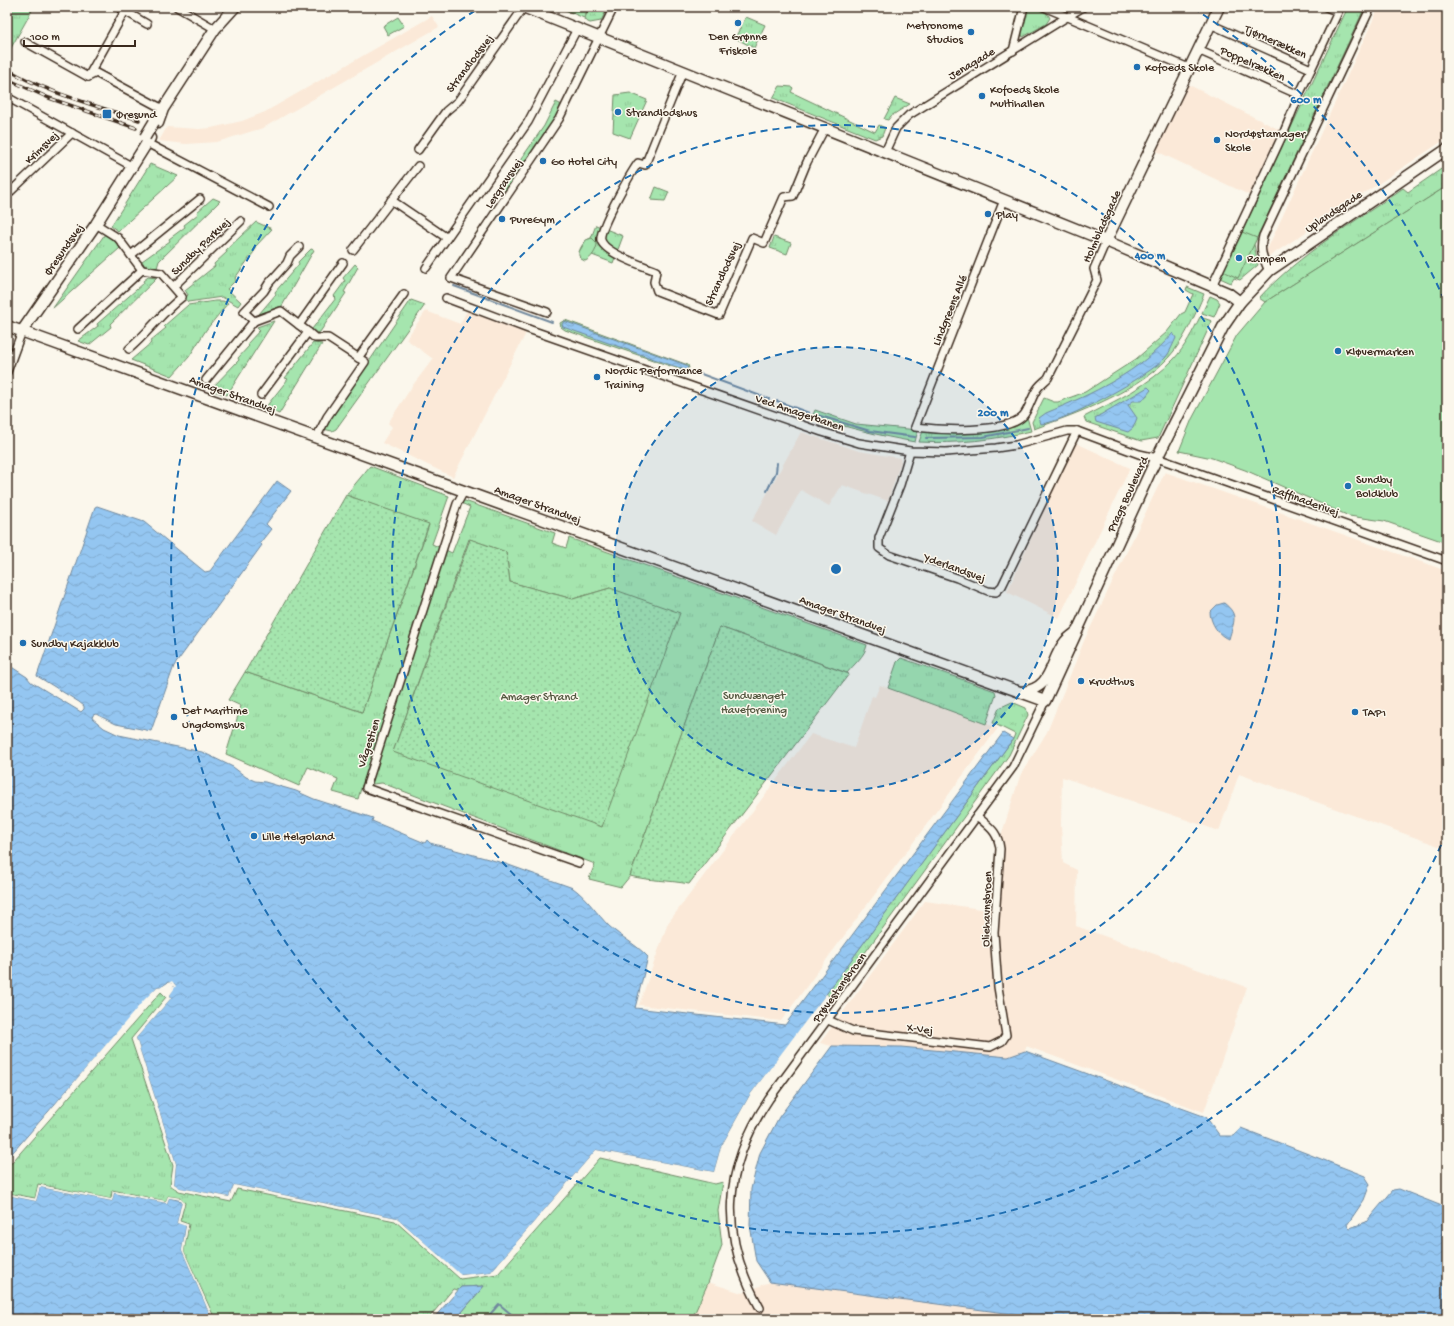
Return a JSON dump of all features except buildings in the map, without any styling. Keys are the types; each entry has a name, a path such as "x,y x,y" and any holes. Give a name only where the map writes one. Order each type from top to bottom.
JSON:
{"street":[{"path":"118,7 147,24"},
{"path":"177,7 215,29"},
{"name":"Øresundsvej","path":"22,331 96,224 148,139 159,117 215,29 234,7"},
{"name":"Strandlodsvej","path":"418,150 446,111 458,101 524,7 1106,241 1228,293 1240,302"},
{"name":"Lergravsvej","path":"547,312 451,278 552,129 614,7"},
{"path":"1013,51 1024,7"},
{"path":"1044,7 1189,68"},
{"name":"Jenagade","path":"885,152 896,128 910,114 1083,7"},
{"name":"Holmbladsgade","path":"915,427 942,430 985,428 1013,422 1023,416 1036,389 1048,378 1097,280 1094,269 1106,241 1218,7"},
{"path":"1212,286 1338,12 1326,7"},
{"path":"1269,271 1261,253 1260,247 1263,236 1371,7"},
{"path":"88,77 125,11"},
{"name":"Tjørnerækken","path":"1210,24 1311,69"},
{"name":"Lergravsvej","path":"426,268 528,122 577,29"},
{"path":"25,42 88,77"},
{"name":"Poppelrækken","path":"1198,50 1299,95"},
{"name":"Strandlodsvej","path":"683,71 645,164 638,163 618,197 601,235 603,243 615,253 656,271 654,282 657,291 719,315 752,238 764,243 784,197 793,196 825,128"},
{"path":"88,77 96,73 159,117"},
{"name":"Krimsvej","path":"7,97 131,166"},
{"name":"Krimsvej","path":"8,194 72,133"},
{"path":"148,139 269,207"},
{"name":"Uplandsgade","path":"1240,302 1269,271 1447,149"},
{"path":"353,250 418,166"},
{"path":"131,256 200,198"},
{"path":"391,200 447,238"},
{"name":"Lindgreens Allé","path":"915,427 1004,200"},
{"name":"Sundby Parkvej","path":"174,286 241,221"},
{"path":"78,329 142,270 118,238 96,224"},
{"path":"254,321 244,312 264,291 269,283 287,263 290,256 299,247"},
{"path":"299,325 343,263"},
{"name":"Sundby Parkvej","path":"129,349 154,326 168,307 182,297 174,286 161,273 142,270"},
{"path":"358,358 404,294"},
{"name":"Ved Amagerbanen","path":"446,298 531,330 822,432 859,443 910,451 946,452 996,448 1022,443 1061,432 1076,431 1139,454 1157,458"},
{"name":"Prags Boulevard","path":"1045,701 1157,458 1223,327 1240,302"},
{"path":"206,380 254,321 281,311 315,338 328,338 365,362 327,417 316,438"},
{"name":"Amager Strandvej","path":"7,326 1045,701"},
{"path":"7,372 22,331"},
{"path":"261,395 308,332"},
{"name":"Yderlandsvej","path":"910,451 879,538 879,548 889,555 957,578 988,591 996,592 1002,586 1076,431"},
{"name":"Raffinaderivej","path":"1157,458 1447,561"},
{"name":"Vågestien","path":"464,491 457,504 366,788 580,863"},
{"path":"1022,692 1036,689 1042,685 1065,642 1078,630"},
{"name":"Prøvestensbroen","path":"760,1308 749,1288 740,1265 734,1241 731,1216 732,1192 736,1167 744,1143 755,1120 1013,767 1030,735 1045,701"},
{"name":"Oliehavnsbroen","path":"977,816 999,838 1000,849 994,933 998,987 1006,1035"},
{"name":"X-Vej","path":"828,1020 853,1031 990,1047 1002,1041 1006,1035"}],"shaded area":[{"path":"1379,7 1447,7 1447,138 1270,256 1265,254"},
{"path":"432,16 439,27 263,128 217,142 186,144 159,141 167,127 199,129 211,128 242,121 265,112"},
{"name":"Nordøstamager Skole","path":"1185,83 1280,130 1249,195 1154,150"},
{"path":"426,311 460,324 467,311 526,333 453,477 382,443 392,427 388,423 413,385 433,359 406,339"},
{"path":"801,432 859,451 900,458 901,462 888,501 842,485 829,506 801,490 776,535 752,521"},
{"path":"1074,442 1130,468 1059,618 1007,592"},
{"path":"1165,472 1447,571 1447,849 1239,774 1219,831 1062,777 1061,825 1063,863 1077,870 1076,926 1247,987 1204,1112 1026,1046 1025,1051 1008,1057 901,1047 832,1046 820,1043 925,901 988,910 997,849 1020,776 1047,732 1084,641"},
{"path":"880,685 998,728 781,1021 639,1005 668,923 811,734 854,748 872,696 875,697"},
{"path":"708,1282 742,1293 770,1282 1051,1319 692,1319"}],"green space":[{"path":"7,7 34,7 7,55"},
{"path":"558,7 589,7 584,18"},
{"path":"590,7 608,7 601,21 590,23 584,20"},
{"path":"1027,7 1040,10 1046,13 1050,18 1046,24 1023,37 1021,33"},
{"path":"1348,7 1365,7 1254,244 1258,265 1240,280 1234,278 1231,283 1220,278"},
{"path":"398,17 404,26 388,35 383,26"},
{"path":"746,17 765,25 754,48 735,38"},
{"path":"780,86 792,87 791,92 875,132 879,125 885,128 882,136 875,139 773,98"},
{"path":"630,93 647,100 630,138 613,132 615,95"},
{"path":"895,98 910,104 891,116 888,120 884,119"},
{"path":"556,102 562,105 543,141 506,191 501,188 544,126"},
{"path":"150,164 178,176 118,231 111,226"},
{"path":"1447,165 1447,186 1265,302 1259,298 1292,267 1328,239 1403,188 1408,192"},
{"name":"Kløvermarken","path":"1447,186 1447,543 1384,521 1349,516 1245,470 1212,458 1179,451 1192,419 1237,335 1265,302"},
{"path":"656,187 669,192 665,201 651,200"},
{"path":"213,198 220,201 159,261 157,268 145,266 142,261 170,241 169,239 185,227 184,225 198,214 197,212"},
{"path":"256,222 272,229 255,247 256,249 235,278 236,280 227,289 241,302 238,306 222,297 188,302 185,298 188,295 185,290 215,266 214,264 227,252 226,250"},
{"path":"596,225 623,236 613,263 592,255 585,261 579,256 581,248 588,239 591,238"},
{"name":"Rampen","path":"1242,232 1257,238 1238,278 1223,271"},
{"path":"105,234 117,243 120,248 53,308"},
{"path":"774,237 791,243 787,254 770,248"},
{"path":"592,238 597,243 596,248 591,256 585,261 581,259 579,252 586,240"},
{"path":"311,249 314,250 282,306 259,314 276,294 275,292 299,264 298,262"},
{"path":"355,264 358,267 344,292 346,293 320,332 317,333 312,329 336,298 334,296 345,281 343,278"},
{"path":"148,277 157,278 110,324 111,327 89,345 78,341 98,326 97,324 144,283 143,281"},
{"path":"1187,287 1204,294 1183,338 1174,351 1161,365 1129,388 1110,398 1034,429 1032,422 1044,398 1058,402 1085,392 1136,359 1167,332 1181,314 1185,312 1193,294 1186,290"},
{"path":"1210,296 1217,299 1220,303 1214,317 1202,313"},
{"path":"411,300 425,305 336,429 332,431 323,429"},
{"path":"223,301 228,303 206,330 189,357 172,376 131,360 151,343 150,341 166,328 164,326 188,305"},
{"path":"1200,317 1212,321 1158,438 1141,441 1086,422 1084,417 1132,392 1165,368 1182,349"},
{"path":"565,320 688,365 689,368 685,371 565,330 561,327 560,323"},
{"path":"274,321 227,395 210,390 239,360 238,358 249,346 247,344 260,330 257,327"},
{"path":"313,343 322,344 279,414 265,408 288,379 285,378"},
{"path":"815,410 856,424 918,430 915,442 863,431 812,417"},
{"path":"1027,417 1031,431 975,441 919,442 923,431 937,433 971,432 1015,427"},
{"path":"370,466 449,496 432,544 452,553 470,507 461,503 462,500 555,533 552,543 566,548 569,538 867,645 866,649 862,656 847,673 720,627 630,876 621,887 589,879 595,864 382,783 362,785 358,799 333,792 338,779 308,767 299,786 226,754 241,706 228,700 245,672 362,712 429,525 346,495","holes":["469,539 506,552 510,582 573,599 610,588 393,752"]},
{"path":"346,495 429,524 362,712 245,672"},
{"name":"Amager Strand","path":"470,539 506,552 510,582 573,599 610,588 680,613 602,827 393,752"},
{"name":"Sundvænget Haveforening","path":"720,627 849,674 689,884 630,876"},
{"path":"901,658 995,691 996,695 986,724 888,688 897,662"},
{"path":"1012,702 1026,708 1028,715 1009,755 832,998 826,994 1013,739 1015,734 993,723 999,708"},
{"path":"161,992 166,997 131,1039 173,1165 170,1185 179,1191 231,1202 237,1189 395,1221 460,1279 498,1274 600,1158 715,1184 723,1182 718,1211 722,1245 708,1283 692,1319 456,1319 484,1286 461,1287 458,1290 453,1289 428,1319 215,1319 184,1251 189,1224 180,1221 185,1203 181,1198 168,1196 166,1201 112,1190 111,1199 38,1184 35,1198 7,1193 7,1168"}],"water":[{"path":"564,321 686,365 688,368 685,370 563,327 562,324"},
{"path":"1173,333 1176,338 1166,357 1143,375 1106,397 1068,416 1052,422 1041,424 1039,418 1046,413 1098,390 1130,370 1160,347"},
{"path":"1148,387 1151,390 1142,401 1133,401 1128,405 1137,418 1133,428 1128,432 1096,422 1095,418"},
{"path":"277,481 291,491 266,524 271,529 260,543 262,545 174,666 151,731 116,724 96,714 93,715 92,718 104,728 119,735 202,752 233,767 246,777 255,781 265,782 296,791 314,799 373,818 372,821 425,843 427,840 430,843 503,863 573,888 587,901 609,926 648,957 635,1008 785,1025 1003,733 1013,739 797,1034 750,1095 721,1147 714,1172 596,1150 491,1272 460,1275 397,1218 234,1185 229,1197 179,1188 174,1184 176,1164 136,1038 171,998 170,995 175,984 168,982 163,986 157,987 7,1159 7,664 27,677 31,682 81,712 84,709 84,706 37,676 95,507 97,506 144,522 205,572 210,571"},
{"path":"1224,603 1232,611 1234,619 1229,639 1225,638 1219,632 1213,624 1210,616 1210,612 1217,605"},
{"path":"832,1046 901,1047 1008,1057 1025,1051 1206,1117 1220,1136 1234,1136 1241,1128 1365,1176 1370,1184 1364,1200 1347,1225 1350,1228 1366,1222 1393,1190 1399,1189 1447,1208 1447,1319 1051,1319 770,1282 756,1261 750,1225 751,1189 760,1153 779,1117"},
{"path":"40,1187 112,1201 114,1193 167,1203 169,1198 182,1201 177,1223 186,1225 182,1250 212,1319 7,1319 7,1195 36,1201"},
{"path":"484,1286 456,1319 433,1319 461,1287"}],"pier":[{"path":"172,981 176,986 170,995 171,998 136,1038 176,1164 174,1184 180,1188 229,1197 234,1185 397,1218 461,1275 491,1272 596,1150 714,1172 721,1147 750,1095 826,994 828,995 751,1096 723,1148 715,1174 597,1152 492,1274 460,1277 396,1220 236,1187 229,1199 179,1190 172,1186 174,1164 134,1038 169,998 168,994 174,986 171,983 164,988 158,988 7,1161 144,1000 157,987 163,986"},
{"path":"40,1185 111,1199 114,1191 166,1201 168,1196 181,1198 184,1201 179,1222 188,1225 184,1251 214,1319 212,1319 182,1250 186,1226 177,1223 182,1201 180,1199 169,1198 167,1203 114,1193 112,1201 40,1187 36,1201 7,1195 7,1193 35,1199 38,1186"}],"waterway":[{"path":"454,286 552,322"},
{"path":"693,371 769,399"},
{"path":"777,401 809,413"},
{"path":"817,415 870,431 915,437"},
{"path":"926,438 983,437 1028,428"},
{"path":"767,491 776,472 777,463"},
{"path":"486,1319 499,1304 517,1319"}],"railway":[{"path":"7,69 55,92 139,120"},
{"path":"7,79 49,98 136,128"}],"place":[{"name":"Den Grønne Friskole","path":"738,23"},
{"name":"Metronome Studios","path":"971,32"},
{"name":"Kofoeds Skole","path":"1137,67"},
{"name":"Kofoeds Skole Multihallen","path":"982,96"},
{"name":"Strandlodshus","path":"618,112"},
{"name":"Øresund","path":"107,114"},
{"name":"Nordøstamager Skole","path":"1217,140"},
{"name":"Go Hotel City","path":"543,161"},
{"name":"Play","path":"988,214"},
{"name":"PureGym","path":"502,219"},
{"name":"Rampen","path":"1239,258"},
{"name":"Kløvermarken","path":"1338,351"},
{"name":"Nordic Performance Training","path":"597,377"},
{"name":"Sundby Boldklub","path":"1348,486"},
{"name":"Sundby Kajakklub","path":"23,643"},
{"name":"Krudthus","path":"1081,681"},
{"name":"TAP1","path":"1355,712"},
{"name":"Det Maritime Ungdomshus","path":"174,717"},
{"name":"Lille Helgoland","path":"254,836"}]}
